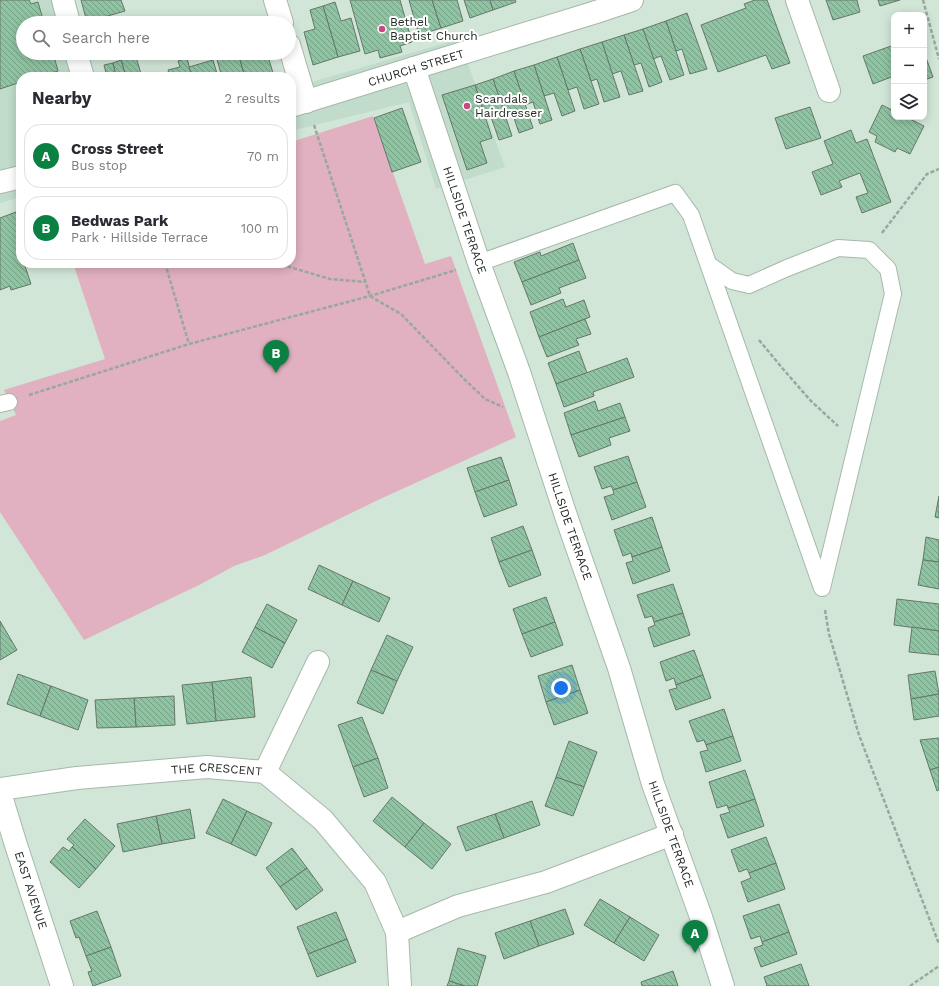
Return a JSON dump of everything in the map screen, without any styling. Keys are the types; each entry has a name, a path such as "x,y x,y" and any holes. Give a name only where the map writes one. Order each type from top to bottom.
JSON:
{"street":[{"path":"63,0 67,16"},
{"path":"275,0 280,16"},
{"name":"CHURCH STREET","path":"299,104 593,14 632,0"},
{"path":"797,0 829,91"},
{"path":"78,60 82,72"},
{"path":"292,60 294,72"},
{"name":"HILLSIDE TERRACE","path":"414,68 479,263 519,372 619,668 653,784 701,916 724,986"},
{"path":"296,86 299,104"},
{"path":"0,182 16,178"},
{"path":"265,772 318,662"},
{"name":"THE CRESCENT","path":"0,789 77,778 207,767 265,772 323,820 375,882 397,932 400,986"},
{"name":"EAST AVENUE","path":"0,793 62,986"},
{"path":"397,932 458,906 546,882 672,834"}],"lane":[{"path":"479,263 675,193 691,215 822,588"},
{"path":"708,264 732,281 749,285 838,248 869,250 888,269 893,294 822,588"}],"path":[{"path":"923,0 939,59"},
{"path":"299,104 370,296 401,314 485,399 536,423"},
{"path":"869,250 928,174 939,169"},
{"path":"5,403 189,344 370,296 479,263"},
{"path":"166,268 189,344"},
{"path":"293,268 330,279 366,282"},
{"path":"759,339 811,400 856,444"},
{"path":"822,588 829,634 859,735 939,944"},
{"path":"910,986 939,966"}],"shaded area":[{"path":"0,0 73,0 77,16 16,16 16,60 89,60 93,72 16,72 16,198 0,203"},
{"path":"459,39 505,167 436,189 409,102 296,130 296,87"},
{"path":"373,116 425,264 451,256 516,437 378,500 265,555 234,566 201,584 84,640 0,512 0,421 16,415 4,390 105,359 75,268 296,268 296,140"}],"building":[{"path":"0,0 29,0 31,4 38,2 42,16 16,16 16,60 55,60 58,71 16,72 16,84 0,89"},
{"path":"81,0 121,0 125,11 108,16 85,16"},
{"path":"350,0 400,0 412,42 400,46 402,52 380,58 378,50 365,54"},
{"path":"409,0 432,0 441,28 419,35"},
{"path":"432,0 457,0 463,21 441,28"},
{"path":"464,0 490,0 493,10 470,18"},
{"path":"490,0 515,0 516,2 493,10"},
{"path":"755,0 767,0 790,63 772,69 766,55 718,72 701,25 746,8 744,4"},
{"path":"826,0 857,0 860,12 833,20"},
{"path":"878,0 900,0 880,6"},
{"path":"335,2 341,21 351,18 360,51 338,57 323,6"},
{"path":"323,6 338,57 313,65 304,32 315,29 310,10"},
{"path":"687,13 707,69 690,74 682,49 676,51 666,21"},
{"path":"666,21 684,75 670,80 661,56 653,59 643,29"},
{"path":"643,29 662,82 649,87 641,63 634,65 624,35"},
{"path":"624,35 643,91 629,95 621,71 612,74 602,42"},
{"path":"602,42 620,97 604,102 597,79 591,81 580,49"},
{"path":"891,46 891,77 873,84 863,56"},
{"path":"580,49 599,104 584,109 577,87 568,90 557,57"},
{"path":"557,57 575,111 562,116 554,93 544,96 534,65"},
{"path":"121,60 137,60 140,72 125,72"},
{"path":"121,60 125,72 115,72 113,63"},
{"path":"188,60 191,72 169,72 168,70 180,67 178,61"},
{"path":"213,60 217,72 190,72 189,67"},
{"path":"217,60 240,60 244,72 221,72"},
{"path":"240,60 269,60 273,72 244,72"},
{"path":"927,60 933,77 927,79"},
{"path":"113,63 115,72 106,72 104,65"},
{"path":"534,65 552,120 540,124 533,102 525,105 514,71"},
{"path":"514,71 533,128 519,133 511,109 504,112 493,79"},
{"path":"493,79 512,136 499,140 491,117 486,118 475,85"},
{"path":"475,85 492,138 480,142 487,163 467,170 442,95"},
{"path":"882,105 891,110 891,120 912,120 924,126 910,154 897,148 895,152 875,142 877,136 869,132"},
{"path":"810,107 821,138 786,149 775,118"},
{"path":"402,108 421,162 392,172 374,118"},
{"path":"851,130 856,143 867,139 891,202 862,213 856,197 868,193 860,173 839,181 842,187 821,195 812,172 833,164 824,141"},
{"path":"16,212 16,268 26,268 31,284 11,290 10,286 0,290 0,218"},
{"path":"573,243 579,260 522,282 514,262 540,252 541,256"},
{"path":"579,260 586,278 559,288 561,293 531,305 522,282"},
{"path":"563,299 566,307 584,300 590,317 539,337 530,312"},
{"path":"585,319 591,334 576,339 579,345 547,357 539,337"},
{"path":"579,351 587,373 556,384 548,363"},
{"path":"627,358 634,377 593,392 594,396 564,407 556,384"},
{"path":"595,401 598,411 620,403 625,417 571,435 564,413"},
{"path":"625,417 630,431 609,438 611,445 579,457 571,435"},
{"path":"628,456 637,482 613,490 611,486 602,489 594,467"},
{"path":"501,457 509,480 475,492 467,468"},
{"path":"509,480 517,505 484,517 475,492"},
{"path":"637,482 646,507 612,520 604,497 614,494 613,490"},
{"path":"939,496 939,518 935,517"},
{"path":"652,517 662,547 632,557 631,553 623,556 614,530"},
{"path":"523,526 532,550 499,562 491,538"},
{"path":"926,537 939,540 939,562 923,560"},
{"path":"662,547 670,571 633,584 626,563 633,561 632,557"},
{"path":"532,550 541,575 509,587 499,562"},
{"path":"923,560 939,562 939,589 918,585"},
{"path":"319,565 353,581 342,605 308,589"},
{"path":"353,581 390,598 379,622 342,605"},
{"path":"673,584 683,613 654,622 652,616 645,618 637,595"},
{"path":"546,597 555,622 522,634 513,609"},
{"path":"897,599 939,604 939,631 894,625"},
{"path":"267,604 297,620 285,643 255,627"},
{"path":"683,613 690,635 654,647 648,628 655,625 654,622"},
{"path":"0,621 17,650 0,660"},
{"path":"555,622 563,645 531,657 522,634"},
{"path":"255,627 285,643 272,668 242,652"},
{"path":"912,627 939,631 939,655 909,652"},
{"path":"387,635 413,647 397,681 371,670"},
{"path":"694,650 703,675 676,685 674,678 666,681 660,662"},
{"path":"572,665 580,690 546,702 538,676"},
{"path":"371,670 397,681 383,714 357,703"},
{"path":"935,671 939,694 911,699 908,675"},
{"path":"18,674 51,686 40,716 7,704"},
{"path":"703,675 711,698 676,710 669,690 677,688 676,685"},
{"path":"251,677 255,717 216,721 212,682"},
{"path":"212,682 216,721 187,724 182,685"},
{"path":"51,686 88,700 78,730 40,716"},
{"path":"580,690 588,713 554,725 546,702"},
{"path":"939,694 939,716 914,720 911,699"},
{"path":"174,696 175,725 136,727 134,698"},
{"path":"134,698 136,727 97,728 95,700"},
{"path":"724,709 733,736 706,745 704,740 697,742 689,721"},
{"path":"362,717 378,758 353,767 338,725"},
{"path":"733,736 741,761 706,772 700,752 708,750 706,745"},
{"path":"939,738 939,767 930,770 920,740"},
{"path":"569,741 597,752 584,787 556,777"},
{"path":"378,758 388,788 364,797 353,767"},
{"path":"939,767 939,790 937,791 930,770"},
{"path":"745,770 755,799 728,808 727,805 717,808 709,782"},
{"path":"556,777 584,787 573,816 545,806"},
{"path":"392,797 424,823 405,847 373,821"},
{"path":"223,799 247,811 231,844 206,833"},
{"path":"755,799 764,826 728,838 720,815 730,812 728,808"},
{"path":"532,801 540,825 504,838 495,814"},
{"path":"190,809 195,838 162,844 156,816"},
{"path":"247,811 272,823 256,856 231,844"},
{"path":"495,814 504,838 466,851 457,827"},
{"path":"156,816 162,844 123,852 117,824"},
{"path":"85,819 115,846 96,869 72,847 74,845 67,839"},
{"path":"424,823 451,844 432,869 405,847"},
{"path":"766,837 776,863 749,873 747,869 739,872 731,850"},
{"path":"63,847 69,851 72,847 96,869 79,888 50,862"},
{"path":"292,848 307,868 280,887 266,868"},
{"path":"776,863 785,889 748,902 741,882 751,878 749,873"},
{"path":"307,868 323,890 296,910 280,887"},
{"path":"600,899 630,917 614,943 584,925"},
{"path":"779,904 789,932 762,942 760,936 751,939 743,916"},
{"path":"565,909 574,934 539,946 530,921"},
{"path":"97,911 111,947 86,956 79,937 76,938 70,921"},
{"path":"336,912 347,939 308,954 297,927"},
{"path":"630,917 659,935 644,961 614,943"},
{"path":"530,921 539,946 504,959 495,933"},
{"path":"789,932 797,954 761,967 754,948 763,945 762,942"},
{"path":"347,939 356,962 317,977 308,954"},
{"path":"111,947 121,976 93,986 88,972 92,971 86,956"},
{"path":"458,948 486,956 477,986 465,986 449,981"},
{"path":"801,964 809,986 767,986 764,977"},
{"path":"673,971 678,986 642,986 641,982"},
{"path":"449,981 465,986 447,986"}],"place":[{"name":"Bethel Baptist Church","path":"382,29"},
{"name":"Scandals Hairdresser","path":"467,106"},
{"name":"Bedwas Park","path":"276,373"},
{"name":"Cross Street","path":"695,953"}]}
